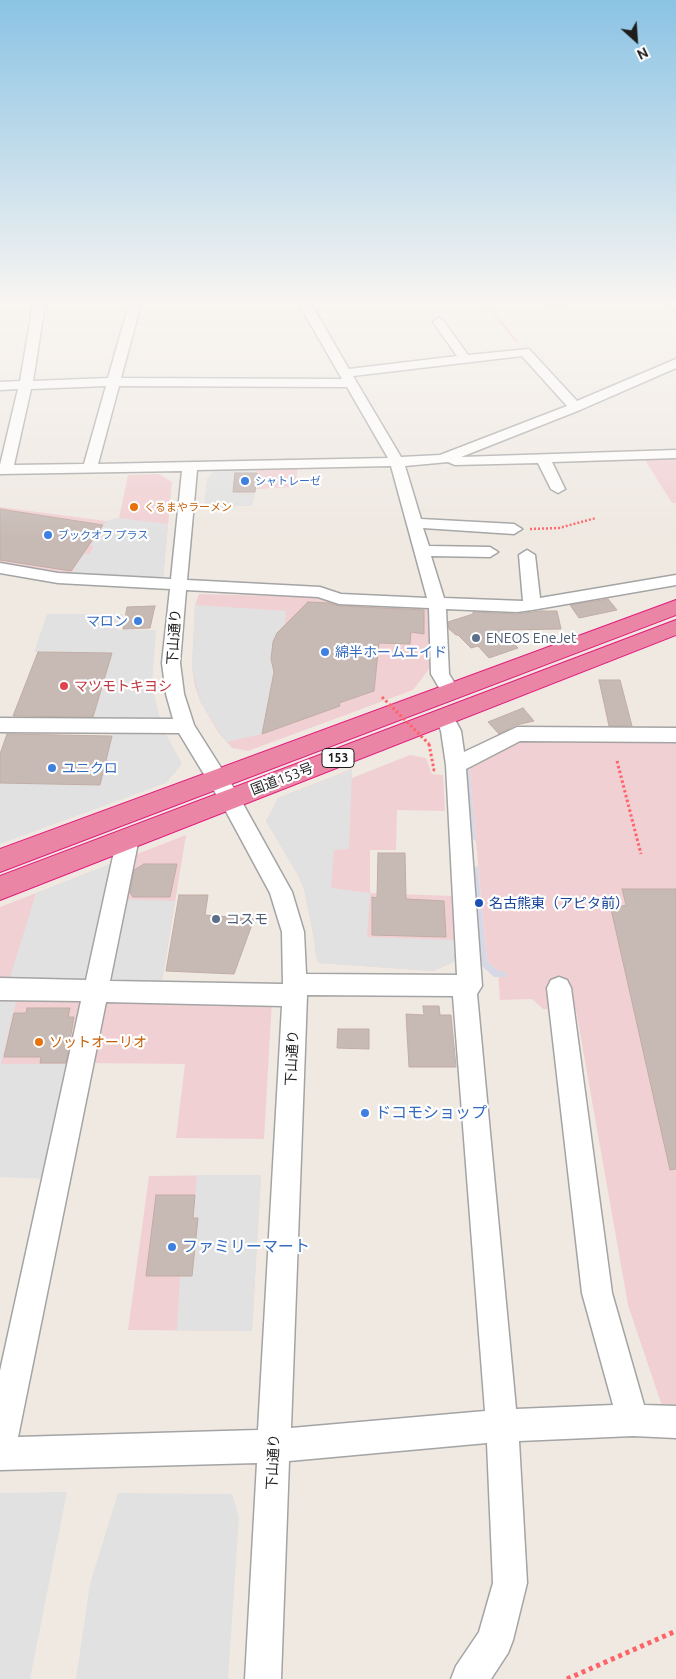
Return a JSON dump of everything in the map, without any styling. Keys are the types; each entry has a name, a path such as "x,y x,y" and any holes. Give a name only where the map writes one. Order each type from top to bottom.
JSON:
{"highway":[{"name":"国道153号","path":"0,888 128,838 224,788 450,692 676,608"},
{"name":"国道153号","path":"0,861 444,718 676,627"}],"street":[{"path":"0,386 98,382"},
{"path":"90,467 114,382"},
{"path":"352,382 397,462 436,604 440,674 450,692"},
{"path":"553,382 575,407"},
{"path":"26,384 3,470 397,462 442,458 575,407 632,382"},
{"path":"442,458 454,461 676,454"},
{"path":"543,458 558,489"},
{"name":"下山通り","path":"190,466 171,663 175,694 185,726 224,788 281,892 292,932 295,990 263,1679"},
{"path":"414,523 514,529"},
{"path":"422,551 490,552"},
{"path":"527,555 532,605"},
{"path":"0,568 58,578 320,592 339,599 517,607 676,580"},
{"path":"0,989 295,990 470,986 456,765 451,731 444,718"},
{"path":"0,725 185,726"},
{"path":"456,765 517,734 676,735"},
{"path":"0,1445 128,838"},
{"path":"464,986 502,1426 510,1583 494,1640 469,1679"},
{"path":"559,988 598,1293 633,1420"},
{"path":"0,1454 274,1446 502,1426 633,1420 676,1422"}],"path":[{"path":"514,529 559,528 596,518"},
{"path":"382,697 429,744"},
{"path":"617,761 640,854"},
{"path":"567,1679 676,1632"}],"shaded area":[{"path":"676,455 676,503 672,503 643,457"},
{"path":"298,466 295,487 256,489 252,505 204,509 207,479 215,470"},
{"path":"258,467 257,473 235,474 233,492 255,492 252,505 204,509 207,479 215,470"},
{"path":"159,474 172,482 163,579 82,575 0,563 0,507 106,521 119,518 128,475"},
{"path":"119,518 168,524 163,579 71,574 84,553 89,554 94,546 88,545 106,521"},
{"path":"199,594 310,597 431,606 433,664 413,690 248,751 232,748 219,733 201,703 195,686 192,668 195,605"},
{"path":"195,605 286,611 285,625 277,633 273,642 271,659 274,672 262,734 226,742 201,703 192,668"},
{"path":"47,614 122,614 118,630 156,630 152,685 161,723 91,723 112,653 34,652"},
{"path":"113,732 165,732 182,764 166,783 0,844 0,783 100,785"},
{"path":"522,738 676,739 676,1407 662,1406 628,1305 576,1010 543,1009 532,999 500,1000 498,971 487,961 469,764"},
{"path":"410,755 426,758 432,774 443,775 445,811 397,810 396,850 370,850 370,893 453,896 456,961 433,971 319,963 304,889 298,875 266,821 278,798 352,769 352,778"},
{"path":"469,764 476,841 470,837 465,767"},
{"path":"352,769 349,849 334,850 331,888 370,893 367,937 455,940 456,961 433,971 319,963 316,958 304,889 298,875 266,821 278,798"},
{"path":"186,835 161,988 0,984 0,907"},
{"path":"130,856 121,899 175,901 161,988 8,984 36,893"},
{"path":"478,866 487,961 498,971 506,972 507,977 494,977 481,965 472,869"},
{"path":"0,994 272,1000 264,1139 176,1138 185,1064 87,1063 0,1177"},
{"path":"0,994 18,994 1,1064 73,1064 47,1179 0,1177"},
{"path":"197,1175 261,1175 252,1331 177,1330 180,1276 192,1276 198,1219 193,1218"},
{"path":"261,1175 252,1331 128,1330 149,1176"},
{"path":"67,1492 30,1679 0,1679 0,1493"},
{"path":"118,1493 232,1494 239,1517 228,1679 76,1679 90,1584"}],"building":[{"name":"シャトレーゼ","path":"235,473 257,473 255,492 233,492"},
{"name":"ブックオフ プラス","path":"0,509 103,525 71,571 0,560"},
{"path":"608,599 617,610 579,618 570,605"},
{"name":"綿半ホームエイド","path":"308,602 329,603 339,606 424,610 424,634 411,632 410,644 379,643 374,691 339,703 340,706 262,734 274,672 271,659 273,642 277,633"},
{"name":"マロン","path":"155,606 150,628 123,629 127,607"},
{"path":"557,611 561,629 500,630 518,648 489,658 478,646 471,648 449,629 448,622 473,614 473,612 517,614"},
{"name":"マツモトキヨシ","path":"38,652 112,653 93,717 13,716"},
{"path":"599,680 620,680 632,726 609,726"},
{"path":"523,708 534,721 516,725 499,734 488,722"},
{"name":"ユニクロ","path":"7,734 112,736 100,785 0,783 0,754"},
{"path":"378,853 405,853 406,899 444,901 446,937 372,935 372,897 377,898"},
{"path":"144,864 177,864 170,897 133,897 130,893 134,870"},
{"path":"622,889 676,889 676,1169 670,1170 611,909 626,905"},
{"path":"179,895 208,895 205,915 254,919 234,974 166,971"},
{"path":"423,1006 439,1006 440,1015 451,1015 456,1067 409,1067 406,1014 424,1015"},
{"name":"ソットオーリオ","path":"27,1008 70,1008 68,1017 74,1017 66,1063 40,1063 41,1057 4,1057 14,1013 26,1013"},
{"path":"338,1029 369,1029 369,1049 337,1048"},
{"name":"ファミリーマート","path":"156,1195 195,1195 193,1218 198,1218 192,1276 146,1276"}],"place":[{"name":"シャトレーゼ","path":"245,481"},
{"name":"くるまやラーメン","path":"134,507"},
{"name":"ブックオフ プラス","path":"48,535"},
{"name":"マロン","path":"138,621"},
{"name":"ENEOS EneJet","path":"476,638"},
{"name":"綿半ホームエイド","path":"325,652"},
{"name":"マツモトキヨシ","path":"64,686"},
{"name":"ユニクロ","path":"52,768"},
{"name":"名古熊東（アピタ前）","path":"479,903"},
{"name":"コスモ","path":"216,919"},
{"name":"ソットオーリオ","path":"39,1042"},
{"name":"ドコモショップ","path":"365,1113"},
{"name":"ファミリーマート","path":"172,1247"}]}
